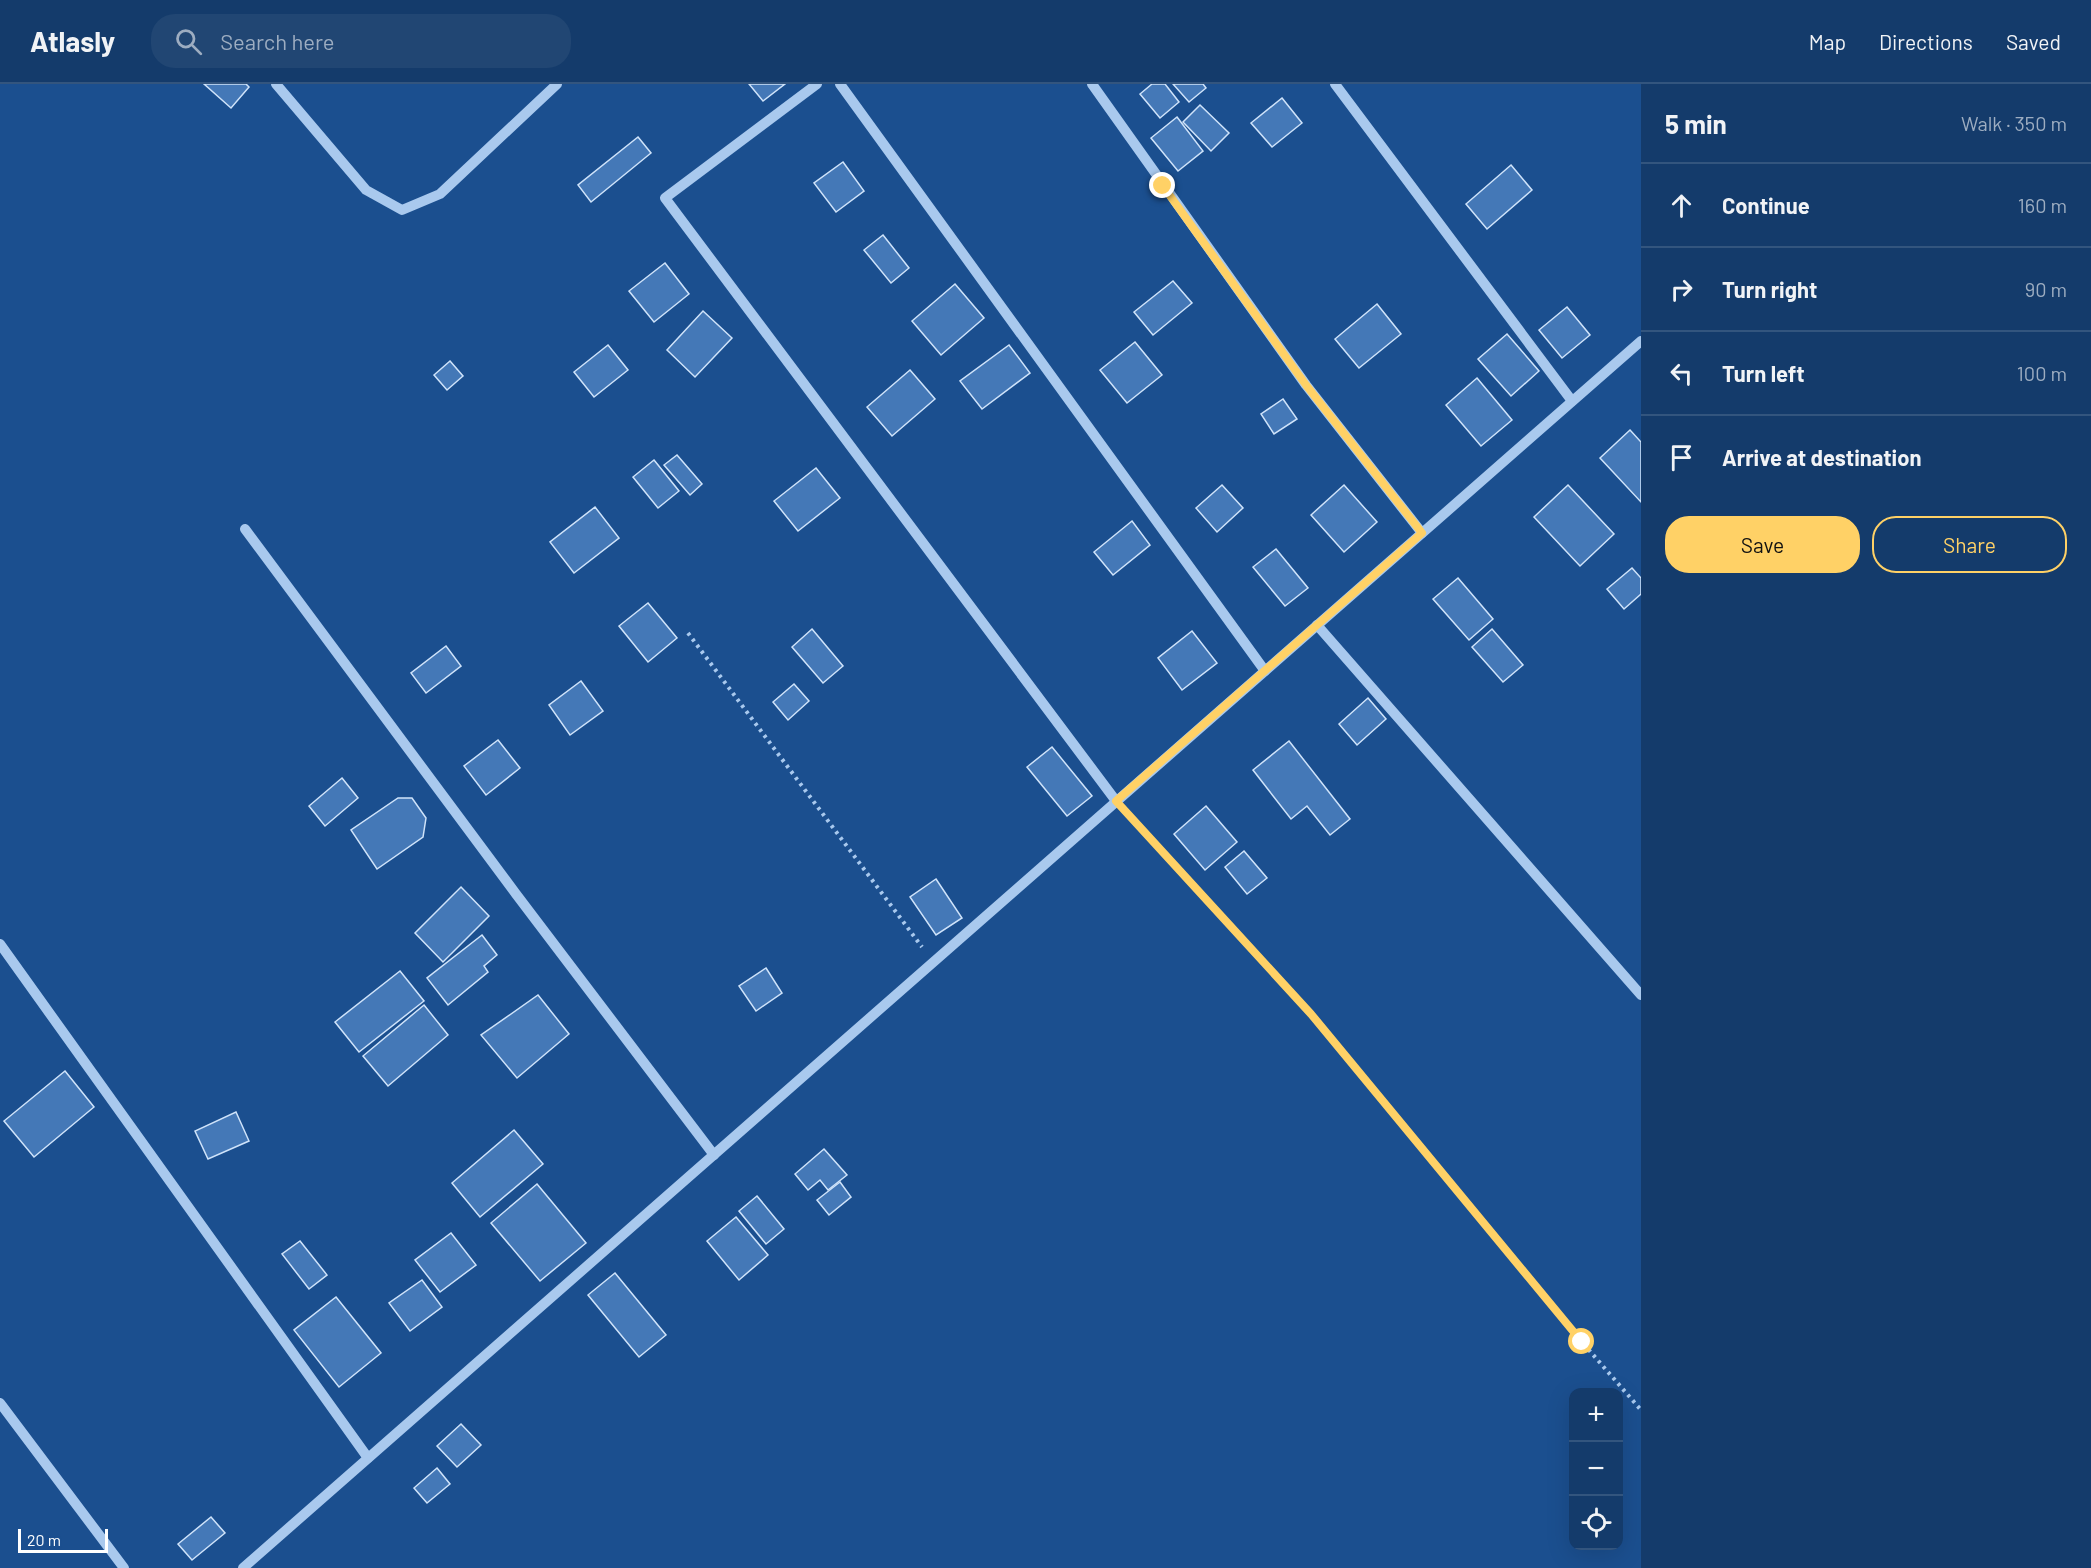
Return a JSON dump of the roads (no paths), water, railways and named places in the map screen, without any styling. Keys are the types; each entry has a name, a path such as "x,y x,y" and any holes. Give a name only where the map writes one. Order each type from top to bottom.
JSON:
{"street":[{"path":"276,84 366,190 402,210 440,194 557,84"},
{"path":"817,84 665,198 1116,801"},
{"path":"840,84 1265,672"},
{"path":"1092,84 1306,385 1422,533"},
{"path":"1335,84 1572,402"},
{"path":"243,1568 1641,341"},
{"path":"245,529 516,894 714,1155"},
{"path":"1317,625 1641,995"},
{"path":"0,944 368,1458"},
{"path":"0,1403 124,1568"}]}
